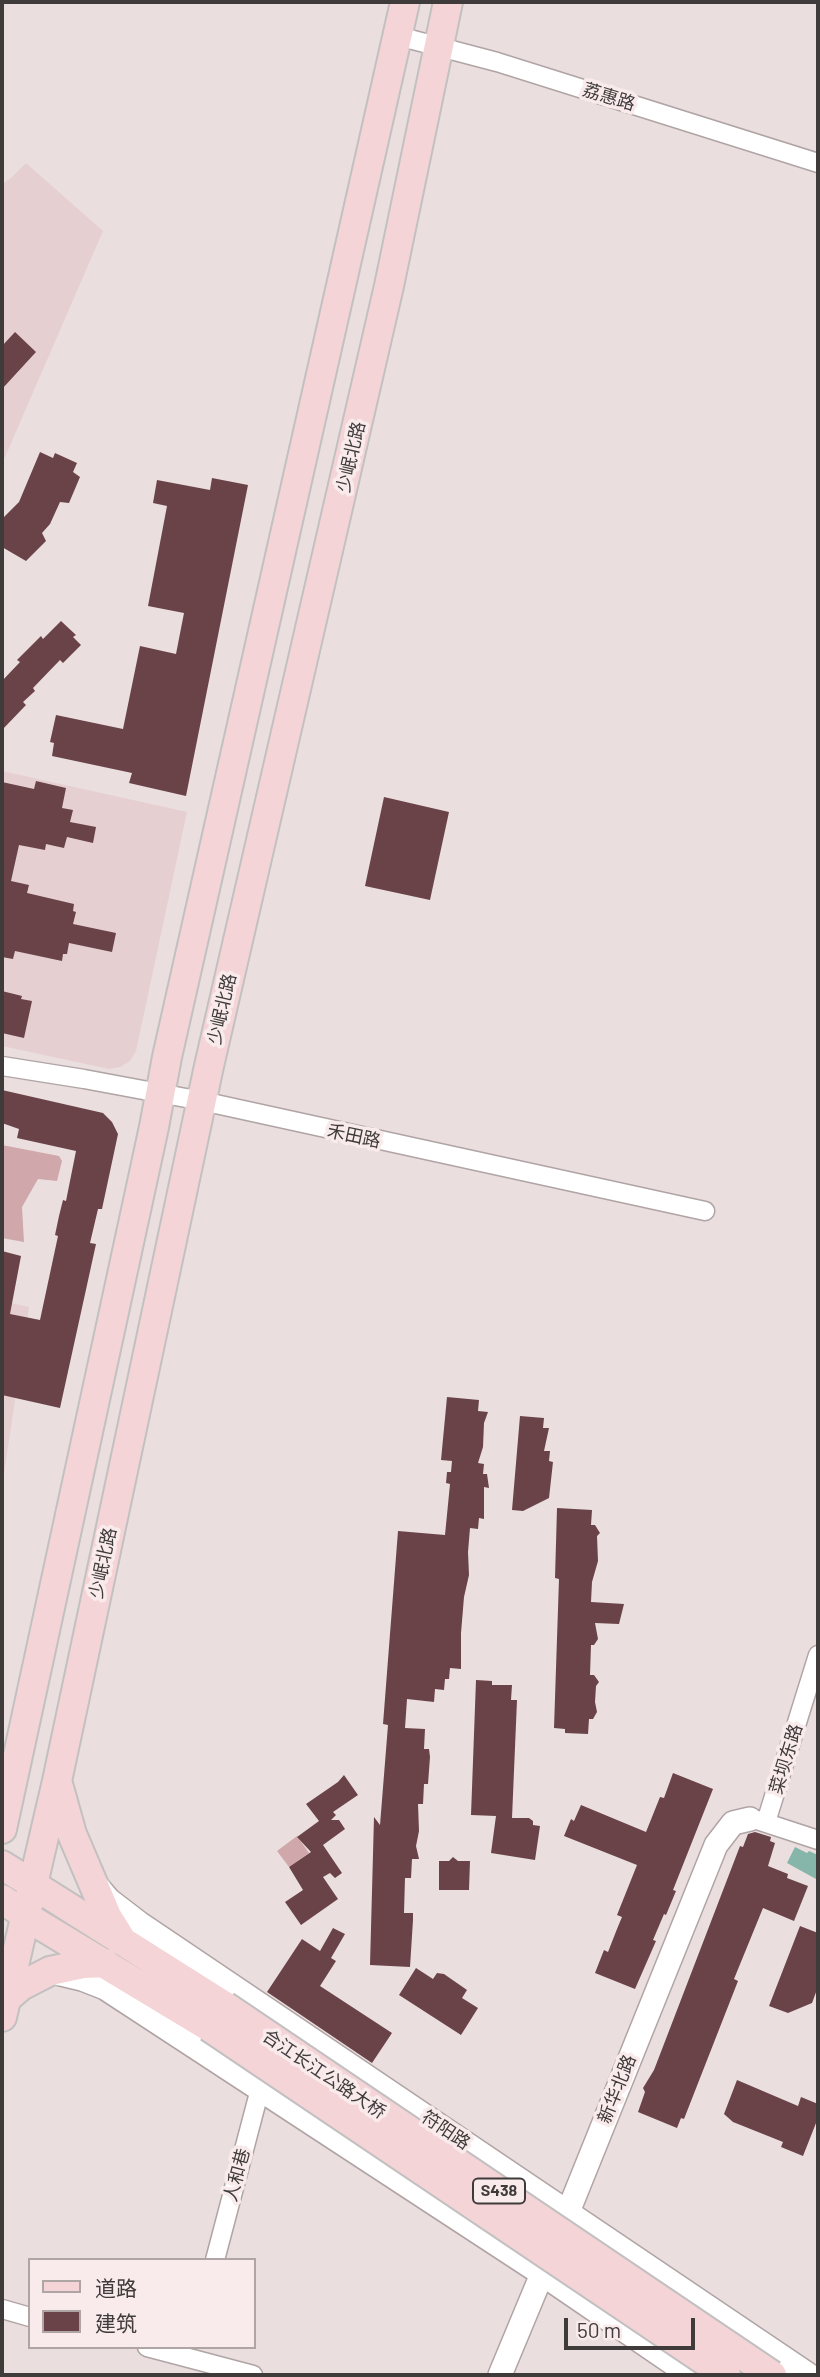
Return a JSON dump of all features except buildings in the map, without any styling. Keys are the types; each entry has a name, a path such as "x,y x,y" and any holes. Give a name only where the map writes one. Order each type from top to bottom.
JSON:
{"main road":[{"path":"2,1829 9,1773 44,1636 160,1094 405,2"},
{"name":"少岷北路","path":"4,2008 57,1781 202,1101 389,286 448,2"},
{"path":"44,1636 86,1645"},
{"path":"57,1781 72,1834 107,1916 123,1941"},
{"name":"S438","path":"2,1865 123,1941 217,2017"},
{"name":"S438","path":"2,1899 105,1963 217,2017"},
{"path":"4,2008 21,1986 50,1971 83,1964 105,1963"},
{"name":"合江长江公路大桥","path":"217,2017 726,2375"},
{"name":"合江长江公路大桥","path":"217,2017 772,2375"}],"street":[{"name":"荔惠路","path":"398,36 497,62 818,163"},
{"name":"禾田路","path":"2,1066 202,1101 705,1211"},
{"name":"菜坝东路","path":"758,1821 818,1656"},
{"path":"758,1821 818,1840"},
{"name":"新华北路","path":"500,2375 716,1845 733,1823 758,1821"},
{"name":"符阳路","path":"90,1877 108,1900 139,1923 809,2375"},
{"path":"50,1971 105,1988 542,2274 690,2375"},
{"name":"人和巷","path":"216,2258 260,2089"},
{"path":"506,2251 520,2252 530,2248 547,2222 549,2210 544,2197"},
{"path":"2,2309 28,2316"},
{"path":"161,2349 190,2353 221,2371 253,2375"}],"shaded area":[{"path":"26,163 103,231 2,464 2,184"},
{"path":"2,771 187,812 136,1051 130,1061 120,1067 109,1069 2,1046"},
{"path":"2,1145 59,1156 62,1161 57,1181 38,1179 22,1207 24,1242 2,1238"},
{"path":"2,1301 29,1307 2,1487"},
{"path":"297,1836 309,1853 289,1867 277,1851"},
{"path":"795,1847 818,1855 816,1879 787,1863"}]}
